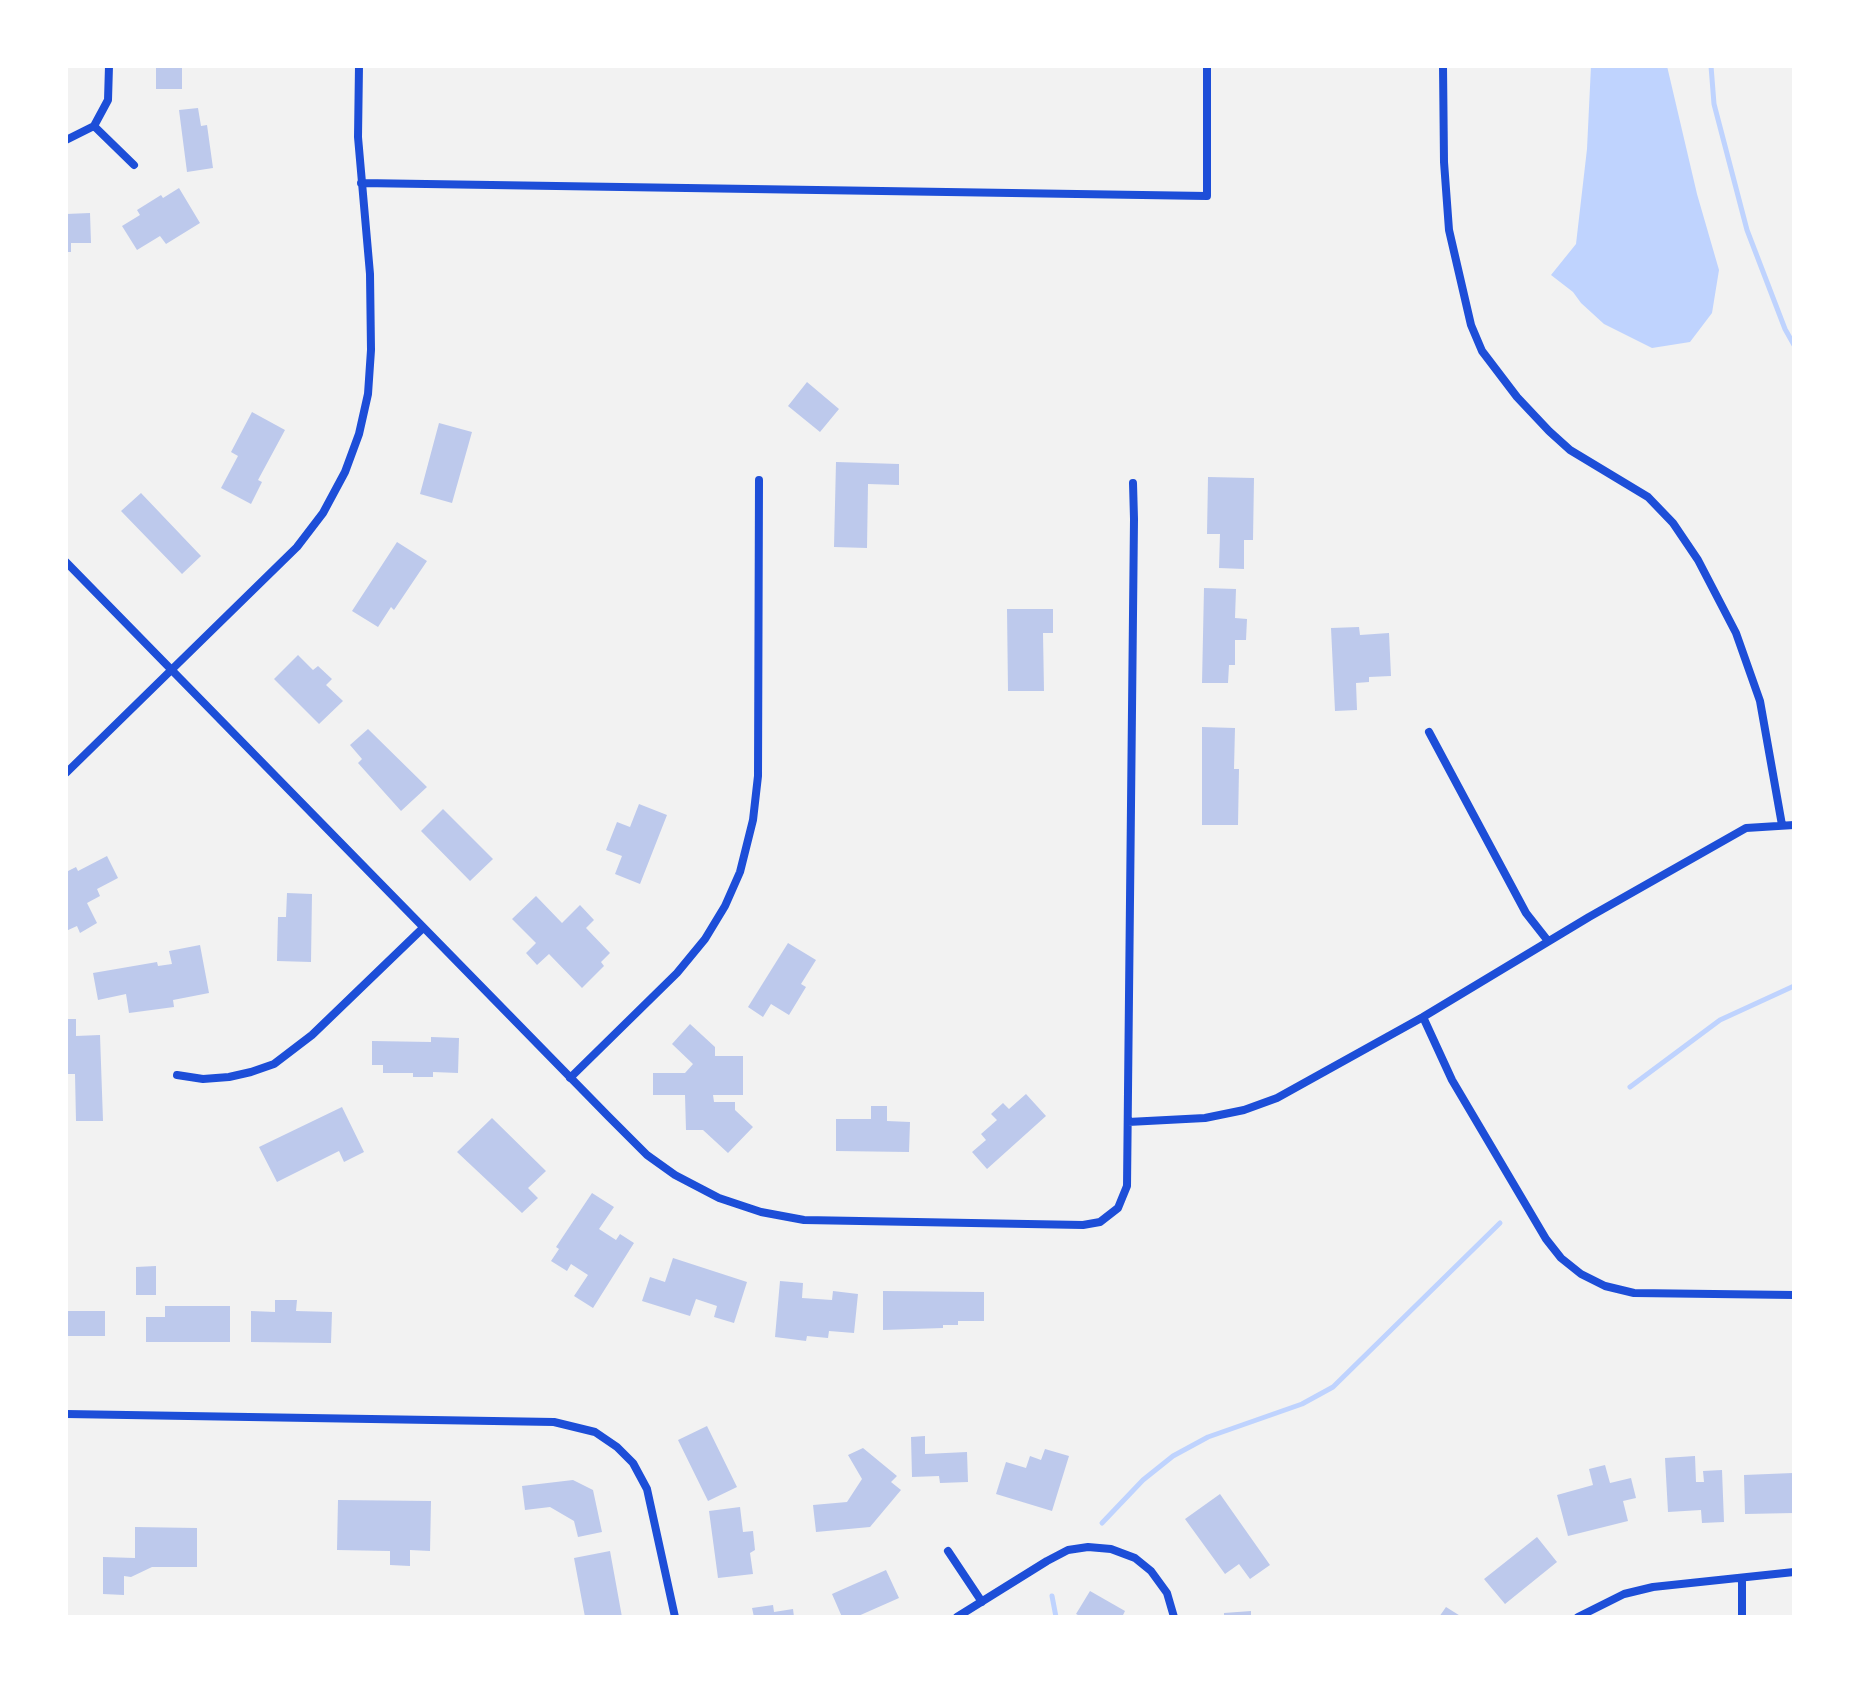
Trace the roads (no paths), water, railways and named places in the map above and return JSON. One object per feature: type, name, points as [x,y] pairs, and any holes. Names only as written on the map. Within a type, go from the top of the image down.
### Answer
[{"type":"street","points":[[66,140],[94,126],[108,100],[109,66]]},
{"type":"street","points":[[66,773],[297,547],[323,513],[350,460],[368,394],[371,350],[370,274],[358,137],[359,66]]},
{"type":"street","points":[[361,183],[1207,196],[1207,66]]},
{"type":"street","points":[[1443,66],[1444,162],[1449,230],[1471,325],[1482,351],[1517,397],[1549,431],[1570,450],[1648,497],[1673,523],[1698,560],[1736,633],[1760,701],[1782,825]]},
{"type":"street","points":[[94,126],[134,165]]},
{"type":"street","points":[[570,1078],[677,973],[705,939],[725,906],[740,872],[753,820],[758,776],[759,480]]},
{"type":"street","points":[[66,562],[570,1078],[647,1155],[675,1175],[719,1198],[761,1212],[804,1220],[1083,1225],[1100,1222],[1118,1208],[1127,1186],[1133,483]]},
{"type":"street","points":[[1429,732],[1526,913],[1548,941]]},
{"type":"street","points":[[1128,1122],[1205,1118],[1255,1106],[1301,1086],[1746,828],[1794,825]]},
{"type":"street","points":[[177,1075],[203,1079],[229,1077],[274,1064],[312,1035],[423,928]]},
{"type":"street","points":[[1423,1017],[1452,1080],[1546,1239],[1561,1258],[1581,1274],[1605,1286],[1634,1293],[1794,1295]]},
{"type":"street","points":[[66,1414],[554,1422],[595,1432],[633,1463],[647,1489],[675,1617]]},
{"type":"street","points":[[957,1617],[1068,1550],[1088,1547],[1135,1558],[1151,1571],[1167,1593],[1174,1617]]},
{"type":"street","points":[[948,1551],[982,1602]]},
{"type":"street","points":[[1578,1617],[1624,1594],[1653,1587],[1742,1580],[1794,1572]]},
{"type":"street","points":[[1742,1580],[1742,1617]]},
{"type":"water","points":[[1591,66],[1667,66],[1697,194],[1719,270],[1712,313],[1690,342],[1652,348],[1604,324],[1573,292],[1551,275],[1576,244],[1587,149]]},
{"type":"waterway","points":[[1711,66],[1714,104],[1747,230],[1794,345]]},
{"type":"waterway","points":[[1630,1087],[1720,1020],[1794,986]]},
{"type":"waterway","points":[[1102,1523],[1143,1480],[1173,1456],[1208,1437],[1302,1404],[1333,1387],[1500,1223]]},
{"type":"waterway","points":[[1052,1596],[1056,1617]]}]
